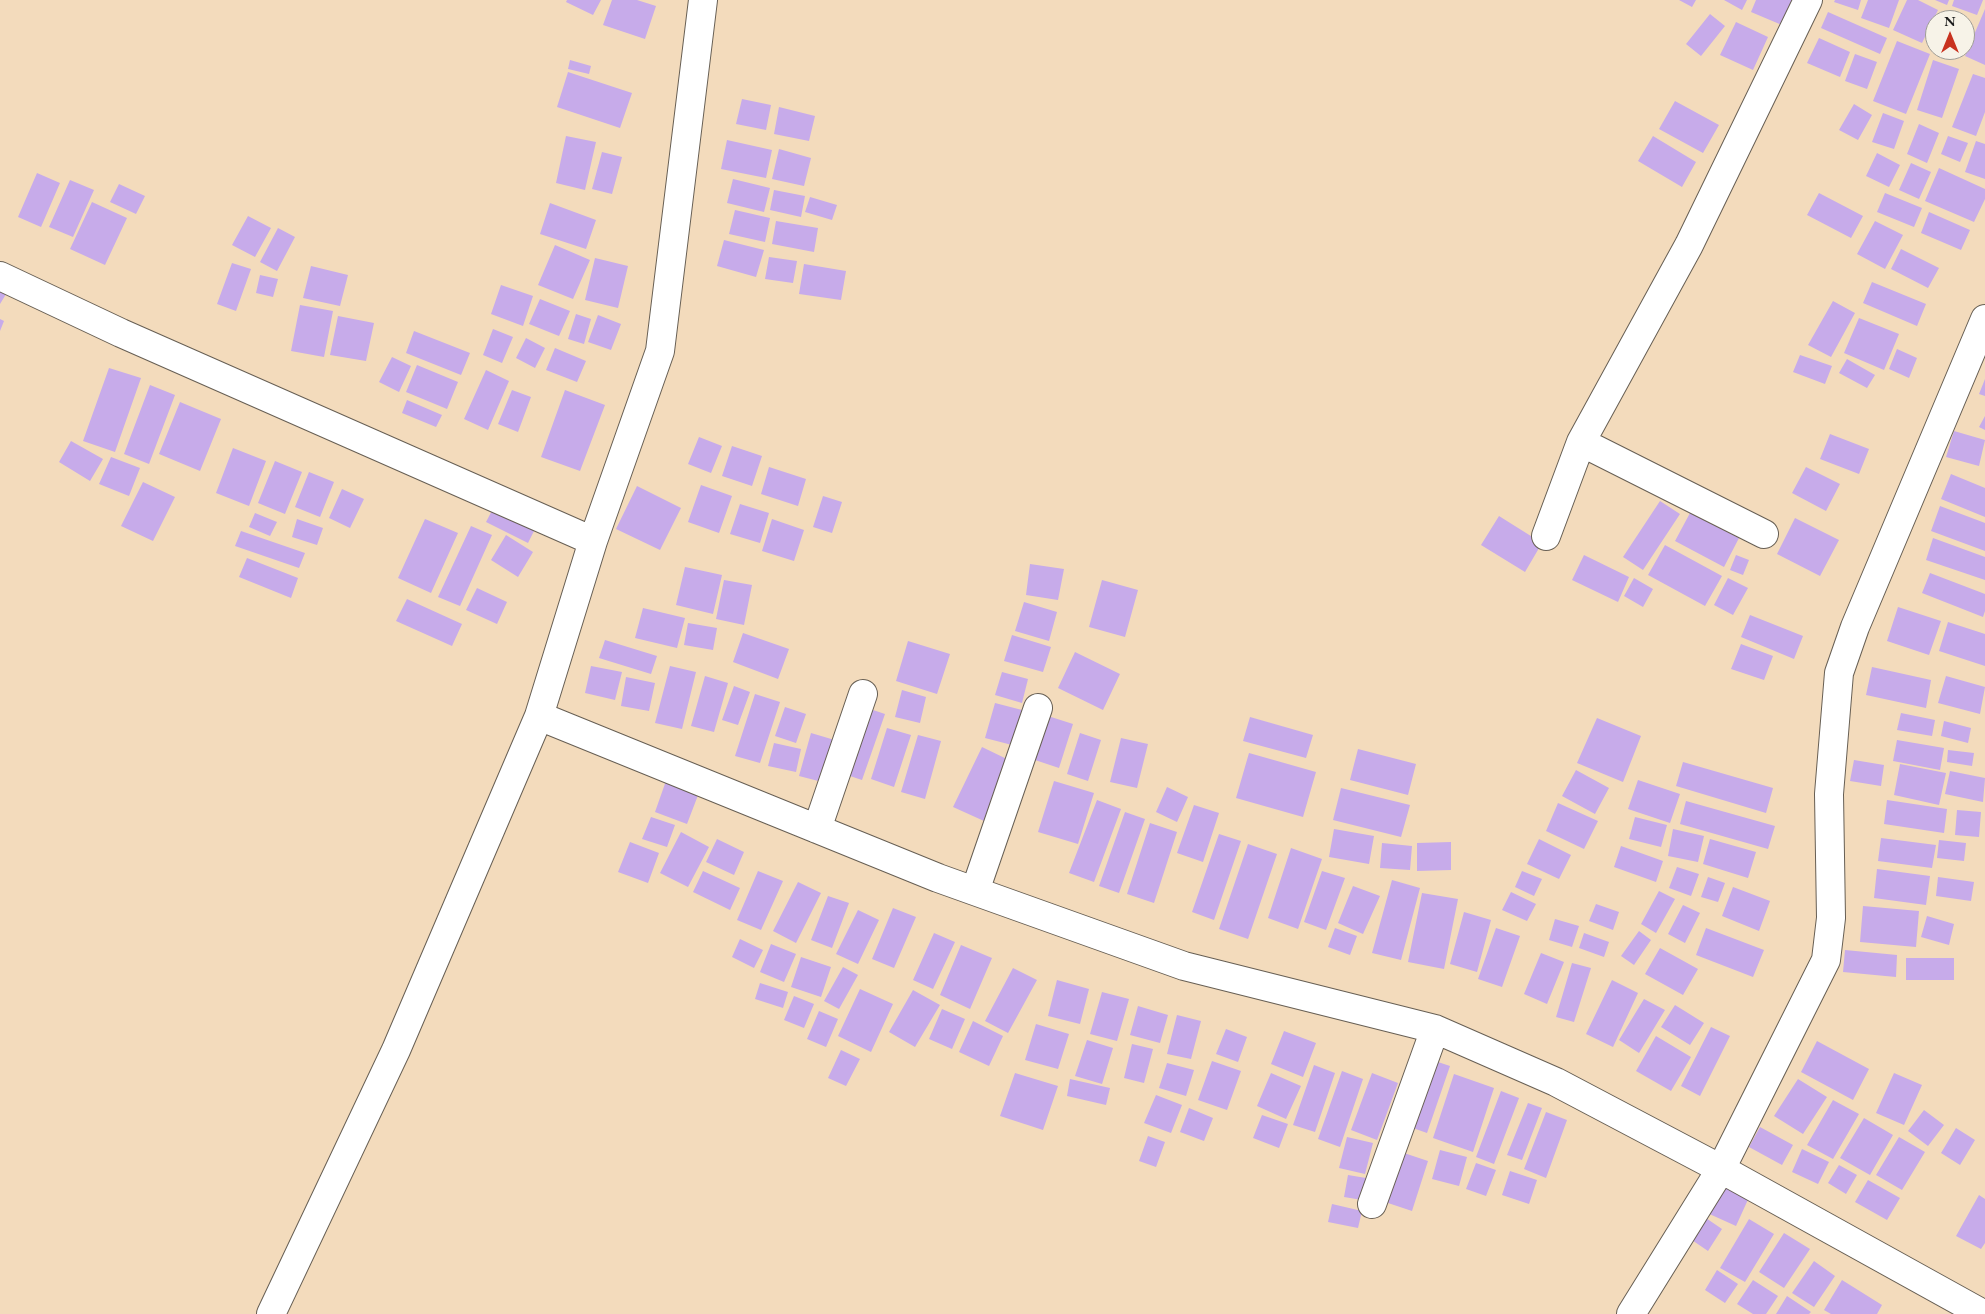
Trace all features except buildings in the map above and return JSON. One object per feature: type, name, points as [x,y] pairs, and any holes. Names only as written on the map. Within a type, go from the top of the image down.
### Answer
[{"type":"street","points":[[272,1314],[396,1050],[539,716],[593,541],[660,351],[703,0]]},
{"type":"street","points":[[1546,536],[1581,442],[1689,245],[1808,0]]},
{"type":"street","points":[[0,276],[121,333],[593,541]]},
{"type":"street","points":[[1631,1314],[1721,1168],[1826,960],[1831,918],[1828,794],[1838,673],[1859,618],[1985,319]]},
{"type":"street","points":[[1581,442],[1764,534]]},
{"type":"street","points":[[818,829],[862,694]]},
{"type":"street","points":[[975,891],[1038,708]]},
{"type":"street","points":[[539,716],[975,891],[1184,966],[1435,1029],[1556,1082],[1721,1168],[1983,1314]]},
{"type":"street","points":[[1372,1204],[1435,1029]]}]
